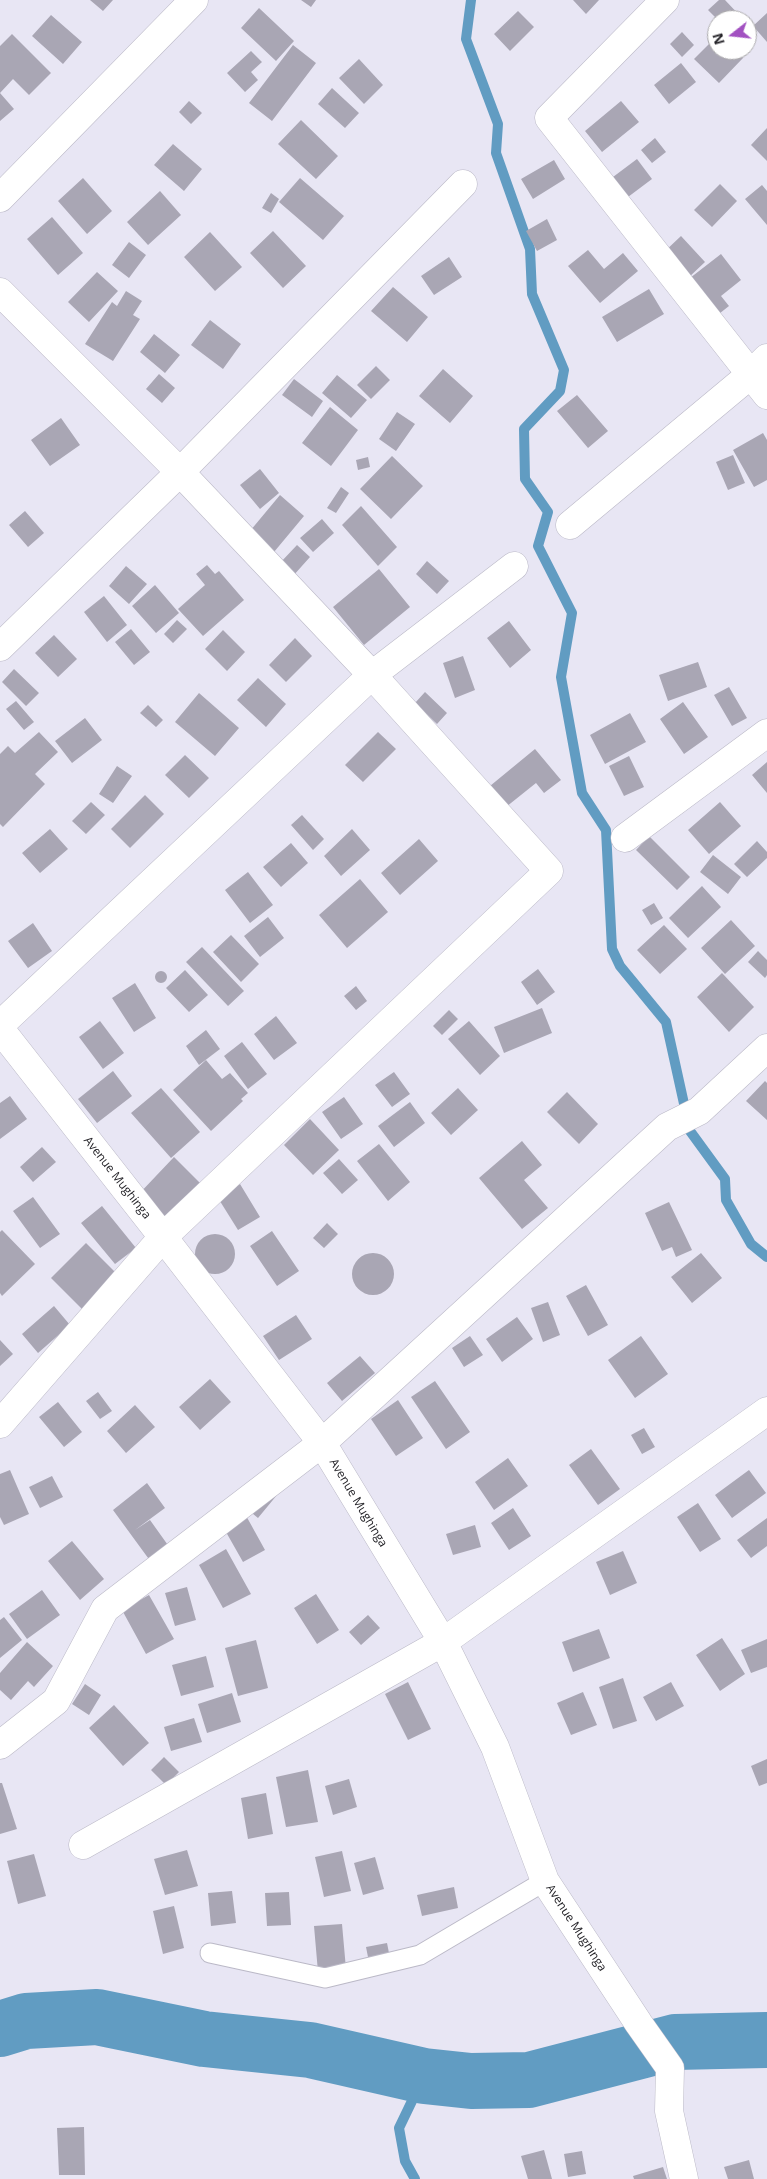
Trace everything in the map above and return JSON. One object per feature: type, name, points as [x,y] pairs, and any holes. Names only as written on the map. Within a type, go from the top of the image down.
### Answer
[{"type":"street","points":[[0,198],[194,0]]},
{"type":"street","points":[[570,525],[761,376],[549,118],[665,0]]},
{"type":"street","points":[[0,647],[180,472],[464,184]]},
{"type":"street","points":[[0,292],[180,472],[372,675],[549,871],[163,1237],[0,1424]]},
{"type":"street","points":[[0,1025],[372,675],[514,566]]},
{"type":"street","points":[[625,838],[767,733]]},
{"type":"street","name":"Avenue Mughinga","points":[[0,1029],[322,1443],[443,1642],[495,1747],[546,1881],[638,2024],[670,2068],[669,2111],[684,2179]]},
{"type":"street","points":[[0,1745],[56,1701],[105,1610],[322,1443],[667,1127],[699,1111],[767,1048]]},
{"type":"street","points":[[83,1845],[443,1642],[767,1411]]},
{"type":"lane","points":[[210,1953],[324,1978],[420,1955],[546,1881]]},
{"type":"building","points":[[90,0],[113,0],[103,11]]},
{"type":"building","points":[[301,0],[316,0],[311,7]]},
{"type":"building","points":[[573,0],[599,0],[586,14]]},
{"type":"building","points":[[719,0],[725,0],[734,10],[708,10]]},
{"type":"building","points":[[259,8],[294,41],[276,61],[241,28]]},
{"type":"building","points":[[518,11],[534,27],[510,51],[494,34]]},
{"type":"building","points":[[767,13],[767,42],[757,31],[757,22]]},
{"type":"building","points":[[51,15],[82,42],[63,64],[32,36]]},
{"type":"building","points":[[682,32],[694,45],[682,57],[670,44]]},
{"type":"building","points":[[12,34],[51,73],[29,95],[13,79],[0,93],[0,46]]},
{"type":"building","points":[[293,45],[316,63],[272,121],[249,103]]},
{"type":"building","points":[[707,46],[707,60],[741,60],[719,83],[694,59]]},
{"type":"building","points":[[251,51],[262,62],[251,72],[258,80],[245,92],[227,73]]},
{"type":"building","points":[[359,59],[383,85],[364,104],[339,78]]},
{"type":"building","points":[[681,63],[696,82],[669,104],[654,85]]},
{"type":"building","points":[[332,88],[359,113],[345,128],[318,104]]},
{"type":"building","points":[[0,93],[14,109],[0,121]]},
{"type":"building","points":[[189,101],[202,113],[191,124],[179,112]]},
{"type":"building","points":[[621,101],[639,122],[602,152],[585,131]]},
{"type":"building","points":[[301,120],[338,156],[316,179],[278,144]]},
{"type":"building","points":[[767,128],[767,161],[751,145]]},
{"type":"building","points":[[655,138],[666,152],[652,163],[641,150]]},
{"type":"building","points":[[173,144],[202,169],[184,191],[154,165]]},
{"type":"building","points":[[637,159],[652,179],[624,200],[609,180]]},
{"type":"building","points":[[554,160],[565,179],[533,199],[521,179]]},
{"type":"building","points":[[83,178],[112,211],[87,234],[58,201]]},
{"type":"building","points":[[300,178],[344,216],[323,240],[279,202]]},
{"type":"building","points":[[720,184],[737,201],[712,227],[694,210]]},
{"type":"building","points":[[762,185],[767,191],[767,225],[745,199]]},
{"type":"building","points":[[160,191],[181,215],[148,245],[127,222]]},
{"type":"building","points":[[271,193],[279,199],[271,213],[262,208]]},
{"type":"building","points":[[52,217],[83,253],[58,275],[27,239]]},
{"type":"building","points":[[547,219],[557,240],[537,251],[526,231]]},
{"type":"building","points":[[273,231],[306,266],[283,288],[250,253]]},
{"type":"building","points":[[210,232],[242,267],[215,291],[184,257]]},
{"type":"building","points":[[681,236],[705,262],[687,279],[663,253]]},
{"type":"building","points":[[129,242],[146,255],[129,278],[112,265]]},
{"type":"building","points":[[588,250],[604,269],[623,253],[638,271],[600,303],[568,266]]},
{"type":"building","points":[[721,254],[741,280],[721,296],[729,306],[710,321],[681,285]]},
{"type":"building","points":[[449,257],[462,277],[434,295],[421,276]]},
{"type":"building","points":[[97,272],[118,291],[89,322],[68,302]]},
{"type":"building","points":[[393,287],[428,317],[407,342],[371,311]]},
{"type":"building","points":[[649,289],[664,314],[617,342],[602,317]]},
{"type":"building","points":[[126,291],[142,301],[133,315],[140,319],[113,361],[85,344],[112,302],[117,306]]},
{"type":"building","points":[[210,320],[241,344],[223,369],[191,345]]},
{"type":"building","points":[[154,334],[180,355],[165,373],[140,352]]},
{"type":"building","points":[[376,366],[390,380],[371,399],[357,385]]},
{"type":"building","points":[[443,369],[473,396],[450,423],[419,396]]},
{"type":"building","points":[[159,374],[175,388],[162,403],[146,389]]},
{"type":"building","points":[[337,375],[367,400],[351,418],[322,393]]},
{"type":"building","points":[[294,379],[323,401],[312,417],[282,395]]},
{"type":"building","points":[[577,395],[608,431],[588,448],[557,411]]},
{"type":"building","points":[[330,407],[358,430],[331,466],[302,443]]},
{"type":"building","points":[[397,412],[415,424],[396,451],[379,439]]},
{"type":"building","points":[[61,418],[80,445],[50,466],[31,440]]},
{"type":"building","points":[[763,433],[767,440],[767,480],[754,487],[733,450]]},
{"type":"building","points":[[733,455],[745,483],[728,490],[716,462]]},
{"type":"building","points":[[392,456],[423,486],[391,519],[360,489]]},
{"type":"building","points":[[368,457],[370,467],[358,470],[356,460]]},
{"type":"building","points":[[260,469],[279,493],[260,509],[240,485]]},
{"type":"building","points":[[341,487],[349,493],[336,513],[327,508]]},
{"type":"building","points":[[280,495],[304,516],[274,552],[250,531]]},
{"type":"building","points":[[361,506],[397,547],[378,566],[342,525]]},
{"type":"building","points":[[25,511],[44,533],[28,547],[9,525]]},
{"type":"building","points":[[322,519],[334,533],[313,552],[300,538]]},
{"type":"building","points":[[297,545],[310,557],[293,576],[280,563]]},
{"type":"building","points":[[427,561],[449,581],[437,594],[416,574]]},
{"type":"building","points":[[207,565],[215,574],[219,571],[244,600],[203,636],[178,609],[205,585],[196,574]]},
{"type":"building","points":[[126,566],[147,584],[129,604],[109,586]]},
{"type":"building","points":[[379,569],[410,607],[364,645],[333,607]]},
{"type":"building","points":[[155,585],[179,613],[156,633],[132,606]]},
{"type":"building","points":[[104,596],[127,625],[107,642],[84,612]]},
{"type":"building","points":[[177,620],[187,629],[173,643],[164,634]]},
{"type":"building","points":[[509,621],[531,650],[510,668],[487,638]]},
{"type":"building","points":[[131,629],[150,652],[134,665],[115,642]]},
{"type":"building","points":[[223,630],[245,652],[227,671],[205,649]]},
{"type":"building","points":[[54,635],[77,659],[58,677],[35,653]]},
{"type":"building","points":[[295,638],[312,656],[286,682],[269,665]]},
{"type":"building","points":[[463,656],[475,690],[455,698],[443,663]]},
{"type":"building","points":[[698,662],[707,687],[668,701],[659,675]]},
{"type":"building","points":[[14,669],[39,693],[26,706],[2,682]]},
{"type":"building","points":[[258,678],[286,704],[266,727],[237,700]]},
{"type":"building","points":[[729,687],[747,718],[732,726],[714,695]]},
{"type":"building","points":[[425,692],[447,713],[437,724],[415,703]]},
{"type":"building","points":[[199,693],[239,728],[215,756],[175,722]]},
{"type":"building","points":[[16,701],[34,722],[24,730],[6,709]]},
{"type":"building","points":[[683,702],[708,737],[684,754],[660,719]]},
{"type":"building","points":[[148,705],[163,720],[156,727],[140,713]]},
{"type":"building","points":[[630,713],[646,742],[605,764],[590,735]]},
{"type":"building","points":[[85,718],[102,740],[72,763],[55,741]]},
{"type":"building","points":[[39,732],[58,752],[35,774],[45,784],[3,827],[0,824],[0,754],[8,746],[15,753]]},
{"type":"building","points":[[378,732],[396,749],[363,782],[345,765]]},
{"type":"building","points":[[535,749],[561,780],[544,793],[536,783],[506,807],[490,786]]},
{"type":"building","points":[[185,755],[209,778],[189,798],[165,775]]},
{"type":"building","points":[[629,756],[644,787],[624,796],[609,766]]},
{"type":"building","points":[[767,762],[767,793],[752,775]]},
{"type":"building","points":[[117,766],[132,776],[113,803],[99,794]]},
{"type":"building","points":[[145,795],[164,814],[130,848],[111,829]]},
{"type":"building","points":[[91,802],[105,815],[86,834],[72,821]]},
{"type":"building","points":[[720,802],[741,826],[709,854],[688,830]]},
{"type":"building","points":[[302,815],[324,839],[313,850],[291,825]]},
{"type":"building","points":[[50,829],[68,849],[40,873],[22,853]]},
{"type":"building","points":[[352,829],[370,850],[341,876],[324,856]]},
{"type":"building","points":[[649,836],[690,877],[677,890],[636,850]]},
{"type":"building","points":[[419,839],[438,861],[400,895],[381,873]]},
{"type":"building","points":[[757,841],[767,852],[767,858],[747,877],[734,864]]},
{"type":"building","points":[[291,843],[308,863],[281,887],[263,867]]},
{"type":"building","points":[[713,855],[741,877],[728,894],[700,872]]},
{"type":"building","points":[[248,872],[273,905],[250,923],[225,890]]},
{"type":"building","points":[[360,879],[388,912],[347,948],[319,915]]},
{"type":"building","points":[[702,886],[721,907],[688,938],[669,918]]},
{"type":"building","points":[[654,903],[663,918],[651,925],[642,910]]},
{"type":"building","points":[[268,917],[284,938],[260,957],[244,936]]},
{"type":"building","points":[[731,920],[755,946],[725,974],[701,948]]},
{"type":"building","points":[[33,923],[52,951],[28,968],[8,941]]},
{"type":"building","points":[[664,925],[687,949],[660,974],[637,950]]},
{"type":"building","points":[[231,935],[259,964],[241,982],[213,952]]},
{"type":"building","points":[[202,947],[244,991],[228,1006],[186,962]]},
{"type":"building","points":[[758,951],[767,960],[767,975],[765,978],[748,962]]},
{"type":"building","points":[[538,969],[555,992],[537,1005],[521,982]]},
{"type":"building","points":[[185,970],[208,995],[189,1012],[166,988]]},
{"type":"building","points":[[159,971],[163,971],[167,977],[163,983],[159,983],[155,979],[155,975]]},
{"type":"building","points":[[722,973],[754,1007],[729,1032],[697,997]]},
{"type":"building","points":[[135,983],[156,1018],[134,1032],[112,998]]},
{"type":"building","points":[[356,986],[367,1001],[356,1010],[344,996]]},
{"type":"building","points":[[542,1008],[552,1033],[504,1053],[494,1027]]},
{"type":"building","points":[[449,1010],[458,1019],[442,1035],[433,1026]]},
{"type":"building","points":[[276,1016],[297,1043],[274,1060],[254,1034]]},
{"type":"building","points":[[100,1021],[124,1053],[103,1069],[79,1037]]},
{"type":"building","points":[[469,1021],[500,1056],[480,1075],[448,1039]]},
{"type":"building","points":[[206,1030],[220,1049],[199,1065],[186,1046]]},
{"type":"building","points":[[242,1042],[267,1074],[248,1089],[224,1056]]},
{"type":"building","points":[[206,1060],[222,1079],[230,1073],[248,1093],[241,1099],[243,1101],[211,1131],[173,1090]]},
{"type":"building","points":[[113,1071],[132,1096],[97,1123],[78,1099]]},
{"type":"building","points":[[394,1072],[410,1094],[392,1107],[375,1085]]},
{"type":"building","points":[[765,1081],[767,1083],[767,1120],[746,1101]]},
{"type":"building","points":[[161,1088],[200,1132],[171,1158],[131,1113]]},
{"type":"building","points":[[458,1088],[478,1110],[451,1135],[431,1113]]},
{"type":"building","points":[[567,1092],[598,1124],[579,1144],[547,1112]]},
{"type":"building","points":[[10,1096],[27,1119],[0,1139],[0,1103]]},
{"type":"building","points":[[344,1097],[363,1124],[341,1139],[322,1112]]},
{"type":"building","points":[[410,1102],[425,1123],[394,1147],[378,1126]]},
{"type":"building","points":[[310,1119],[339,1150],[313,1175],[284,1145]]},
{"type":"building","points":[[522,1141],[542,1165],[524,1180],[548,1208],[522,1229],[479,1178]]},
{"type":"building","points":[[379,1144],[410,1182],[388,1201],[357,1161]]},
{"type":"building","points":[[42,1147],[56,1162],[33,1182],[20,1167]]},
{"type":"building","points":[[174,1157],[202,1185],[164,1224],[137,1196]]},
{"type":"building","points":[[339,1159],[358,1180],[342,1194],[323,1173]]},
{"type":"building","points":[[240,1184],[260,1217],[238,1230],[218,1198]]},
{"type":"building","points":[[33,1197],[60,1234],[40,1248],[13,1211]]},
{"type":"building","points":[[669,1202],[692,1250],[676,1257],[672,1247],[662,1251],[645,1213]]},
{"type":"building","points":[[102,1206],[136,1248],[115,1264],[81,1223]]},
{"type":"building","points":[[327,1223],[338,1234],[324,1248],[313,1238]]},
{"type":"building","points":[[2,1230],[35,1264],[2,1296],[0,1293],[0,1232]]},
{"type":"building","points":[[272,1231],[299,1271],[277,1286],[250,1246]]},
{"type":"building","points":[[219,1234],[226,1237],[232,1243],[235,1254],[234,1262],[226,1271],[219,1274],[211,1274],[204,1271],[196,1262],[195,1250],[198,1243],[207,1235]]},
{"type":"building","points":[[86,1243],[121,1278],[87,1314],[51,1278]]},
{"type":"building","points":[[377,1253],[385,1256],[391,1262],[394,1274],[391,1286],[385,1292],[369,1295],[361,1292],[355,1286],[352,1270],[355,1262],[361,1256]]},
{"type":"building","points":[[701,1253],[722,1278],[692,1303],[671,1277]]},
{"type":"building","points":[[586,1285],[608,1325],[588,1336],[566,1296]]},
{"type":"building","points":[[548,1302],[560,1335],[543,1342],[531,1308]]},
{"type":"building","points":[[54,1306],[70,1325],[38,1353],[22,1334]]},
{"type":"building","points":[[296,1315],[312,1339],[279,1360],[263,1336]]},
{"type":"building","points":[[517,1317],[533,1339],[502,1362],[486,1339]]},
{"type":"building","points":[[470,1336],[483,1355],[464,1367],[452,1348]]},
{"type":"building","points":[[641,1336],[668,1374],[635,1398],[608,1360]]},
{"type":"building","points":[[0,1340],[13,1354],[0,1366]]},
{"type":"building","points":[[360,1356],[375,1373],[342,1401],[327,1383]]},
{"type":"building","points":[[210,1379],[231,1402],[200,1430],[179,1407]]},
{"type":"building","points":[[435,1381],[470,1432],[446,1449],[411,1397]]},
{"type":"building","points":[[98,1392],[112,1411],[100,1419],[86,1401]]},
{"type":"building","points":[[398,1400],[423,1438],[396,1456],[371,1419]]},
{"type":"building","points":[[58,1402],[82,1432],[64,1447],[39,1417]]},
{"type":"building","points":[[135,1405],[155,1427],[126,1453],[107,1431]]},
{"type":"building","points":[[644,1428],[655,1447],[642,1454],[631,1435]]},
{"type":"building","points":[[591,1449],[620,1489],[598,1505],[569,1465]]},
{"type":"building","points":[[508,1458],[528,1486],[494,1510],[475,1482]]},
{"type":"building","points":[[10,1470],[29,1514],[4,1525],[0,1517],[0,1474]]},
{"type":"building","points":[[749,1470],[766,1493],[732,1518],[715,1495]]},
{"type":"building","points":[[52,1476],[63,1497],[40,1508],[29,1487]]},
{"type":"building","points":[[147,1483],[165,1508],[135,1530],[150,1520],[170,1548],[151,1562],[113,1510]]},
{"type":"building","points":[[266,1486],[277,1495],[258,1518],[247,1509]]},
{"type":"building","points":[[698,1503],[721,1539],[700,1552],[677,1517]]},
{"type":"building","points":[[513,1508],[531,1536],[509,1550],[491,1523]]},
{"type":"building","points":[[244,1512],[265,1550],[243,1562],[222,1525]]},
{"type":"building","points":[[767,1518],[767,1546],[751,1558],[737,1540]]},
{"type":"building","points":[[475,1525],[481,1547],[453,1555],[446,1534]]},
{"type":"building","points":[[72,1541],[104,1579],[80,1600],[48,1561]]},
{"type":"building","points":[[226,1549],[251,1594],[223,1608],[199,1565]]},
{"type":"building","points":[[623,1551],[637,1583],[610,1595],[596,1562]]},
{"type":"building","points":[[187,1587],[196,1620],[175,1626],[165,1593]]},
{"type":"building","points":[[42,1590],[60,1615],[27,1639],[9,1614]]},
{"type":"building","points":[[316,1594],[339,1630],[317,1644],[294,1608]]},
{"type":"building","points":[[149,1595],[174,1639],[146,1654],[122,1610]]},
{"type":"building","points":[[368,1615],[380,1628],[361,1645],[349,1632]]},
{"type":"building","points":[[4,1617],[22,1640],[0,1658],[0,1620]]},
{"type":"building","points":[[599,1629],[610,1658],[573,1672],[562,1642]]},
{"type":"building","points":[[722,1638],[745,1674],[720,1691],[696,1655]]},
{"type":"building","points":[[767,1639],[767,1667],[751,1673],[741,1650]]},
{"type":"building","points":[[256,1640],[268,1688],[238,1696],[225,1648]]},
{"type":"building","points":[[27,1642],[53,1666],[34,1687],[28,1681],[11,1700],[0,1690],[0,1673]]},
{"type":"building","points":[[206,1656],[214,1687],[181,1696],[172,1665]]},
{"type":"building","points":[[623,1678],[637,1721],[613,1729],[599,1687]]},
{"type":"building","points":[[408,1682],[431,1729],[408,1740],[385,1694]]},
{"type":"building","points":[[671,1682],[684,1706],[656,1721],[643,1697]]},
{"type":"building","points":[[85,1684],[101,1695],[89,1715],[72,1704]]},
{"type":"building","points":[[583,1692],[597,1725],[571,1735],[557,1703]]},
{"type":"building","points":[[232,1693],[241,1722],[207,1733],[198,1704]]},
{"type":"building","points":[[114,1705],[149,1743],[123,1766],[89,1728]]},
{"type":"building","points":[[194,1718],[202,1742],[171,1751],[164,1727]]},
{"type":"building","points":[[164,1757],[179,1772],[166,1785],[151,1770]]},
{"type":"building","points":[[767,1759],[767,1783],[759,1786],[751,1766]]},
{"type":"building","points":[[308,1770],[318,1822],[286,1827],[276,1777]]},
{"type":"building","points":[[349,1779],[357,1807],[333,1815],[325,1786]]},
{"type":"building","points":[[0,1783],[2,1783],[17,1829],[0,1834]]},
{"type":"building","points":[[266,1793],[273,1834],[248,1839],[241,1798]]},
{"type":"building","points":[[187,1850],[198,1886],[165,1895],[154,1859]]},
{"type":"building","points":[[342,1851],[351,1891],[324,1897],[315,1857]]},
{"type":"building","points":[[34,1854],[46,1896],[18,1904],[7,1861]]},
{"type":"building","points":[[375,1857],[384,1889],[363,1895],[354,1863]]},
{"type":"building","points":[[454,1887],[458,1908],[422,1916],[417,1895]]},
{"type":"building","points":[[232,1891],[236,1923],[211,1926],[208,1893]]},
{"type":"building","points":[[289,1892],[291,1925],[267,1926],[265,1893]]},
{"type":"building","points":[[174,1906],[184,1948],[163,1954],[153,1911]]},
{"type":"building","points":[[342,1924],[346,1969],[318,1972],[314,1926]]},
{"type":"building","points":[[387,1943],[390,1958],[369,1962],[366,1947]]},
{"type":"building","points":[[84,2127],[85,2175],[59,2175],[57,2128]]},
{"type":"building","points":[[544,2150],[552,2179],[528,2179],[521,2156]]},
{"type":"building","points":[[582,2151],[586,2174],[568,2177],[564,2154]]},
{"type":"building","points":[[749,2160],[754,2179],[728,2179],[724,2167]]},
{"type":"building","points":[[663,2167],[667,2179],[634,2179],[633,2176]]},
{"type":"waterway","points":[[471,0],[466,39],[498,124],[496,153],[530,249],[532,294],[564,370],[560,391],[524,429],[525,479],[548,512],[538,546],[572,613],[561,677],[582,793],[606,830],[612,949],[620,966],[666,1022],[690,1131],[725,1179],[726,1200],[751,1244],[767,1257]]},
{"type":"waterway","points":[[0,2029],[26,2021],[97,2017],[204,2039],[310,2050],[424,2076],[471,2081],[529,2080],[675,2042],[767,2040]]},
{"type":"waterway","points":[[415,2179],[405,2161],[399,2128],[424,2076]]}]
